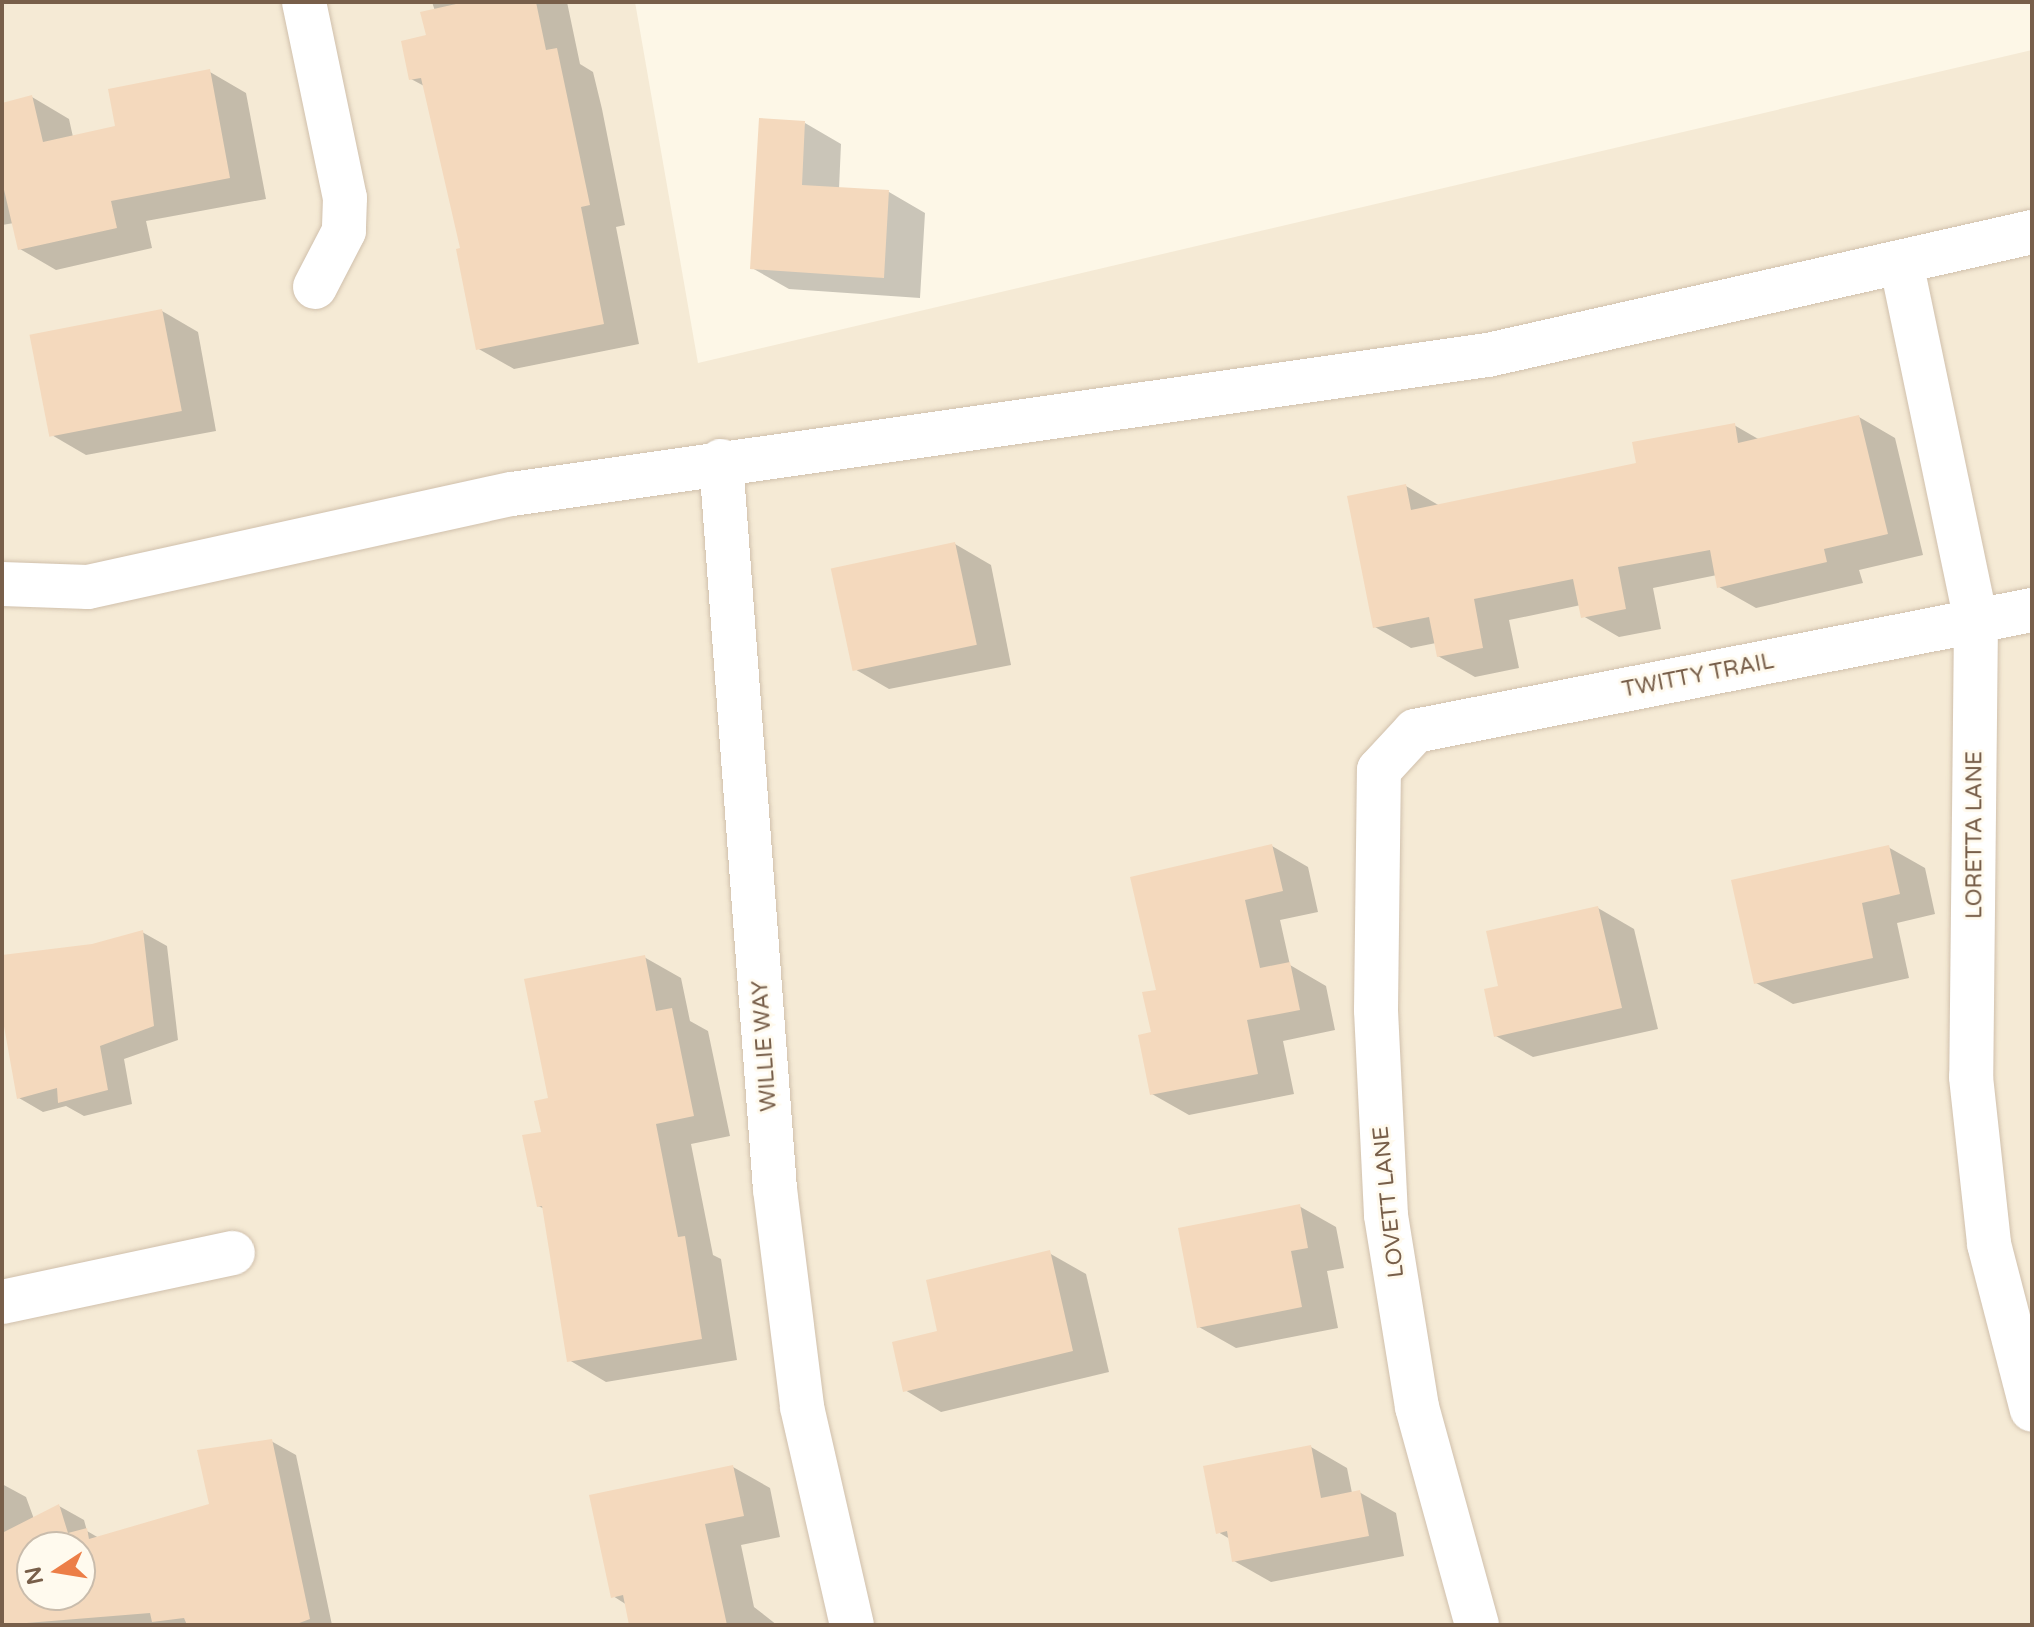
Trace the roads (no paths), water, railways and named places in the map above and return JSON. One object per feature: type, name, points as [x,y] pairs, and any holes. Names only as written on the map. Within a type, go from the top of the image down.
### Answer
[{"type":"street","points":[[304,2],[345,198],[344,231],[315,287]]},
{"type":"street","points":[[2,584],[30,589],[88,587],[512,494],[721,461],[1160,406],[1488,355],[2032,232]]},
{"type":"street","name":"LORETTA LANE","points":[[1901,262],[1976,622],[1971,1077],[1989,1244],[2032,1410]]},
{"type":"street","name":"WILLIE WAY","points":[[721,461],[775,1189],[802,1407],[852,1625]]},
{"type":"street","name":"TWITTY TRAIL","points":[[1379,770],[1415,731],[2032,610]]},
{"type":"street","name":"LOVETT LANE","points":[[1379,770],[1376,1010],[1386,1215],[1417,1407],[1477,1625]]},
{"type":"street","points":[[2,1302],[233,1253]]}]
